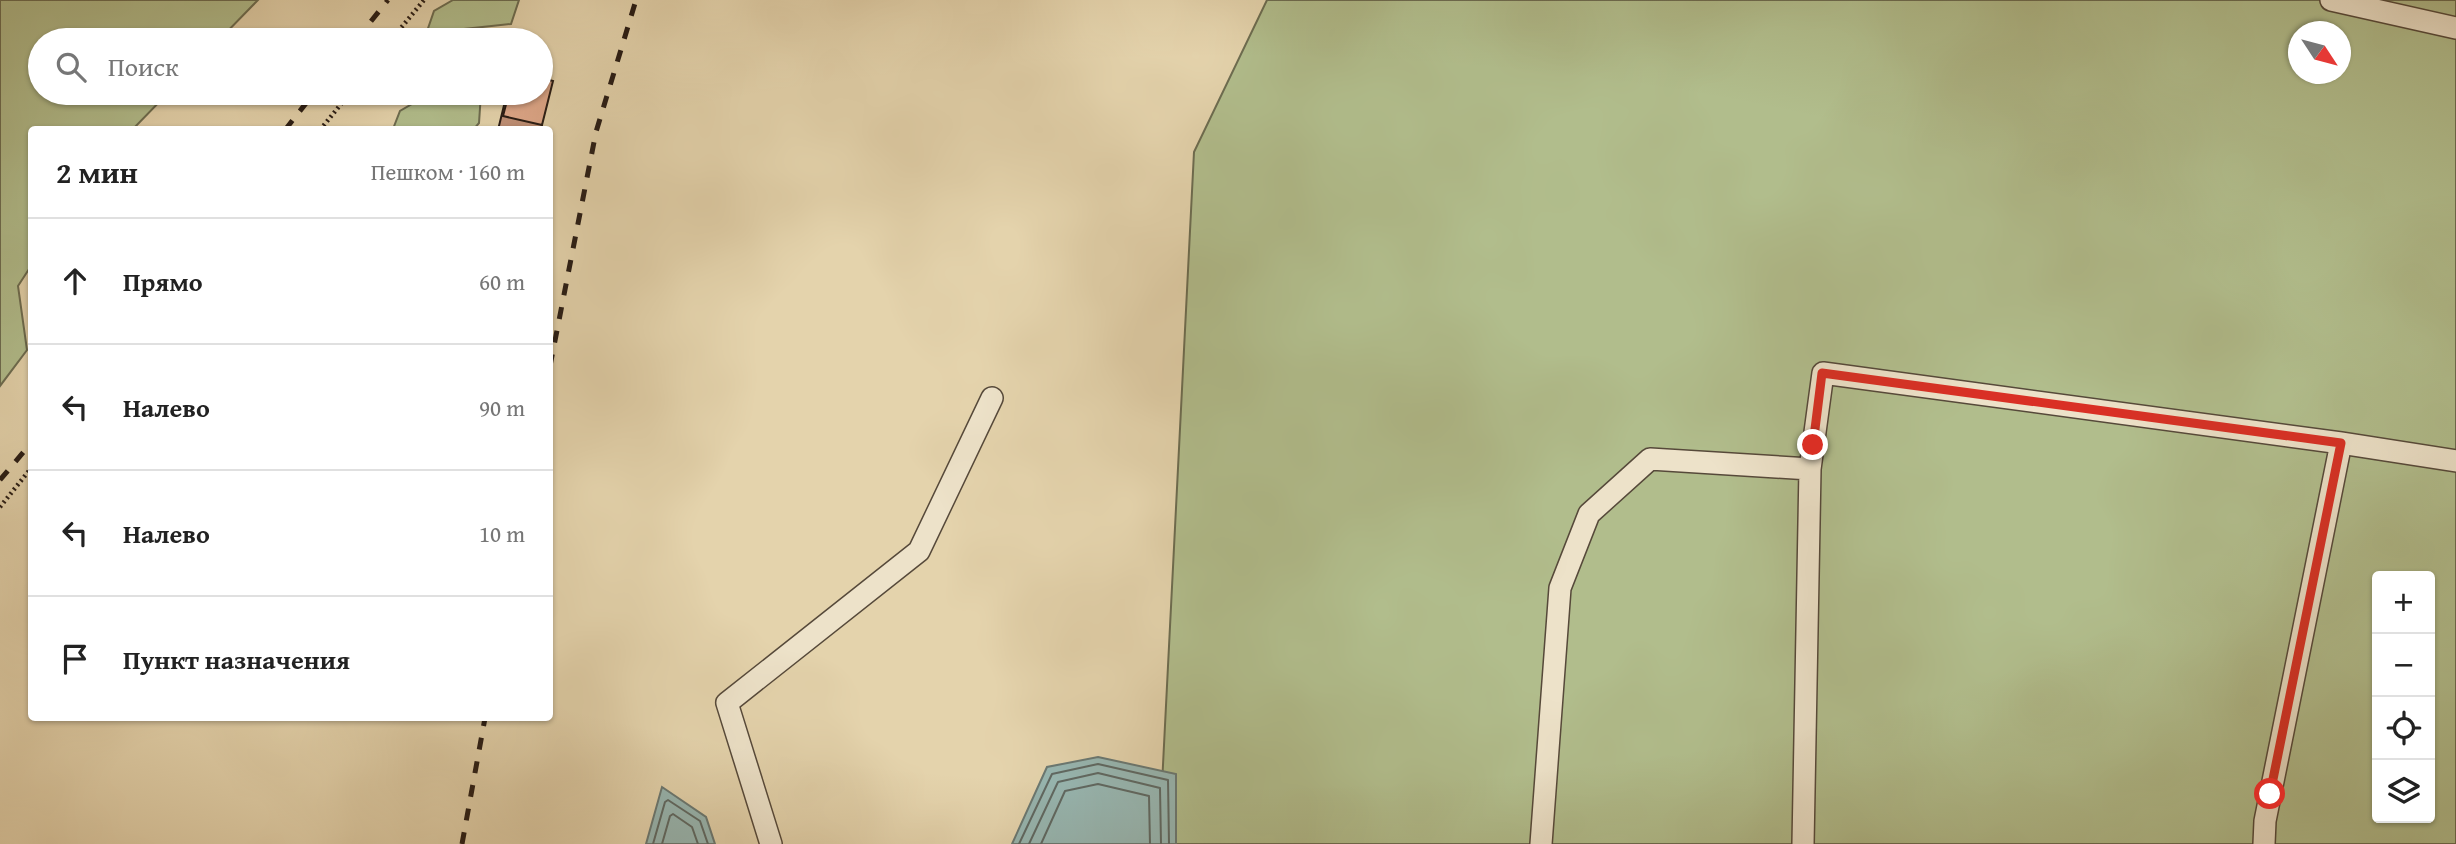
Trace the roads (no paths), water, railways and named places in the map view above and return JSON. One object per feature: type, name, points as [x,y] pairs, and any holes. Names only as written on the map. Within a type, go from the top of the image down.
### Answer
[{"type":"lane","points":[[2331,0],[2456,28]]},
{"type":"lane","points":[[1802,844],[1810,469],[1822,373],[2456,461]]},
{"type":"lane","points":[[771,844],[727,703],[919,551],[992,398]]},
{"type":"lane","points":[[2264,844],[2265,821],[2341,443]]},
{"type":"lane","points":[[1541,844],[1560,588],[1589,514],[1650,458],[1810,469]]},
{"type":"water","points":[[1098,757],[1176,774],[1176,844],[1012,844],[1047,767]]},
{"type":"water","points":[[662,787],[706,817],[715,844],[646,844]]},
{"type":"railway","points":[[366,28],[388,0]]},
{"type":"railway","points":[[553,351],[596,132],[636,0]]},
{"type":"railway","points":[[288,126],[305,105]]},
{"type":"railway","points":[[0,480],[28,447]]},
{"type":"railway","points":[[462,844],[484,721]]}]
